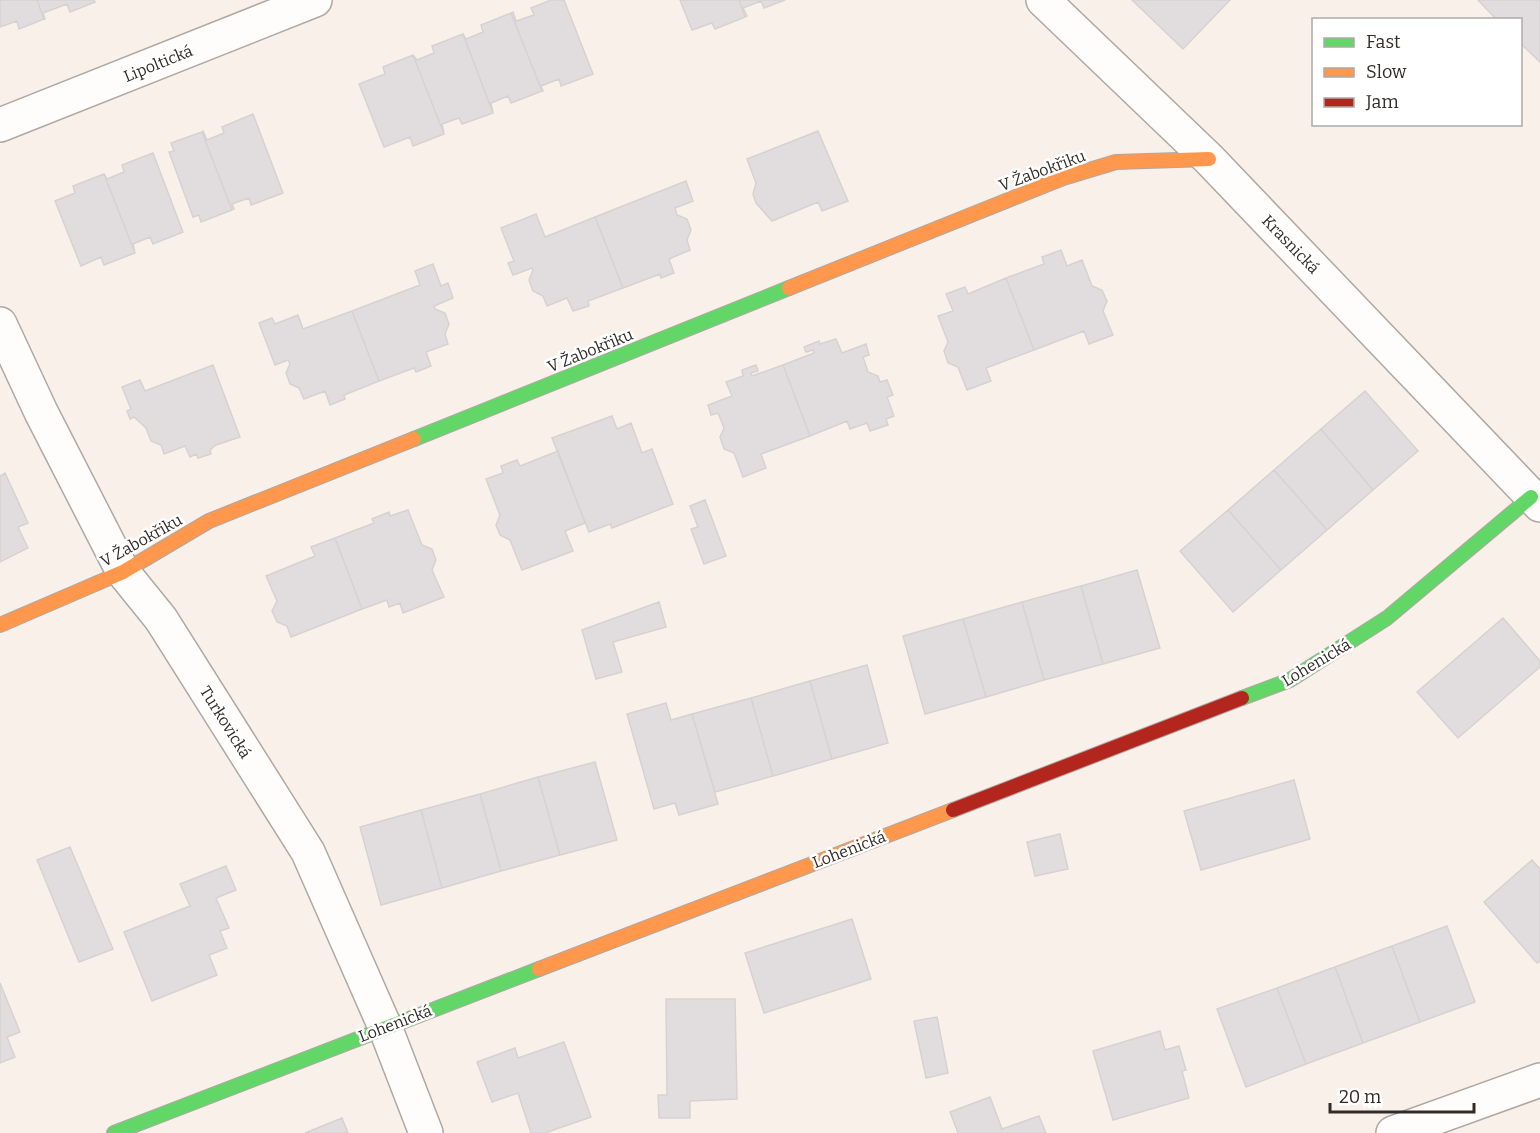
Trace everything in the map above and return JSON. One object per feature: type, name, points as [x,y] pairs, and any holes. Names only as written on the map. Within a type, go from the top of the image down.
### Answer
[{"type":"street","name":"Lipoltická","points":[[0,125],[315,0]]},
{"type":"street","name":"Krasnická","points":[[1043,0],[1209,159],[1536,501]]},
{"type":"street","name":"V Žabokřiku","points":[[0,625],[123,572],[209,521],[1063,178],[1116,162],[1209,159]]},
{"type":"street","name":"Turkovická","points":[[0,324],[41,412],[123,572],[161,619],[308,852],[385,1027],[426,1133]]},
{"type":"street","name":"Lohenická","points":[[114,1133],[1290,680],[1387,618],[1536,501]]},
{"type":"street","points":[[1394,1133],[1540,1080]]},
{"type":"building","points":[[0,0],[37,0],[44,19],[19,29],[17,21],[0,27]]},
{"type":"building","points":[[37,0],[94,0],[95,2],[70,12],[67,4],[43,13],[44,19]]},
{"type":"building","points":[[551,0],[564,0],[593,74],[561,86],[559,79],[541,86],[542,91],[511,13],[513,12],[516,21],[534,15],[531,8]]},
{"type":"building","points":[[680,0],[739,0],[745,17],[715,29],[712,23],[692,30]]},
{"type":"building","points":[[739,0],[785,0],[764,8],[761,1],[743,8],[747,16],[745,17]]},
{"type":"building","points":[[1132,0],[1230,0],[1183,49]]},
{"type":"building","points":[[1478,0],[1540,0],[1540,62],[1522,45],[1522,18],[1495,18]]},
{"type":"building","points":[[511,13],[542,91],[511,103],[508,96],[491,103],[493,113],[463,34],[466,39],[483,32],[481,25]]},
{"type":"building","points":[[463,34],[493,113],[462,124],[459,118],[442,124],[444,134],[413,55],[417,60],[434,53],[432,46]]},
{"type":"building","points":[[413,55],[444,134],[413,146],[410,137],[384,147],[359,84],[385,74],[383,67]]},
{"type":"building","points":[[253,114],[283,193],[251,205],[249,198],[232,204],[234,209],[232,210],[202,132],[207,140],[224,133],[222,127]]},
{"type":"building","points":[[818,131],[848,201],[822,211],[818,202],[772,221],[756,203],[753,194],[756,183],[747,159]]},
{"type":"building","points":[[202,132],[232,210],[201,222],[199,215],[193,217],[169,152],[174,151],[171,143]]},
{"type":"building","points":[[153,153],[183,232],[153,244],[150,237],[133,244],[135,253],[104,174],[107,179],[124,172],[122,165]]},
{"type":"building","points":[[104,174],[135,253],[104,265],[101,257],[81,266],[55,201],[75,193],[73,186]]},
{"type":"building","points":[[686,181],[693,201],[675,208],[677,215],[687,219],[691,230],[687,240],[690,250],[669,259],[674,273],[661,278],[660,274],[623,288],[595,217]]},
{"type":"building","points":[[536,214],[545,237],[595,217],[623,288],[588,301],[589,306],[573,311],[567,298],[547,306],[543,296],[533,291],[529,280],[532,268],[513,275],[508,263],[514,261],[501,228]]},
{"type":"building","points":[[1061,250],[1067,266],[1082,260],[1092,286],[1102,290],[1107,301],[1103,311],[1113,335],[1089,344],[1084,331],[1034,350],[1006,278],[1044,264],[1042,257]]},
{"type":"building","points":[[433,264],[441,286],[448,283],[453,298],[434,306],[435,309],[445,313],[449,324],[445,334],[448,344],[426,352],[431,366],[416,372],[414,368],[379,381],[352,311],[420,285],[415,271]]},
{"type":"building","points":[[1006,278],[1034,350],[986,368],[991,381],[967,390],[958,367],[948,363],[944,351],[948,342],[938,316],[953,311],[946,294],[965,287],[968,294]]},
{"type":"building","points":[[352,311],[379,381],[344,395],[345,399],[330,405],[325,391],[304,399],[299,388],[290,384],[286,373],[290,364],[288,360],[275,365],[259,323],[272,318],[275,324],[298,315],[303,329]]},
{"type":"building","points":[[836,339],[842,353],[866,344],[869,355],[863,357],[868,372],[878,376],[880,382],[887,380],[893,395],[887,397],[894,416],[886,419],[888,425],[870,431],[867,423],[850,429],[847,421],[810,436],[783,365],[814,353],[813,350],[806,352],[804,347],[819,341],[820,344]]},
{"type":"building","points":[[213,365],[240,437],[216,445],[210,450],[211,454],[198,458],[196,454],[190,457],[185,446],[164,454],[161,445],[151,441],[146,428],[134,417],[130,419],[127,411],[131,409],[122,387],[140,380],[145,391]]},
{"type":"building","points":[[756,365],[758,371],[751,373],[752,376],[783,365],[810,436],[761,454],[766,468],[743,477],[734,453],[724,449],[720,437],[724,428],[718,413],[711,415],[708,405],[732,396],[726,382],[743,376],[742,370]]},
{"type":"building","points":[[1365,391],[1418,451],[1373,490],[1321,429]]},
{"type":"building","points":[[612,416],[617,429],[631,423],[642,453],[652,449],[673,504],[612,528],[610,524],[589,532],[552,438]]},
{"type":"building","points":[[1321,429],[1373,490],[1327,530],[1274,470]]},
{"type":"building","points":[[558,451],[585,523],[565,531],[573,551],[522,570],[510,540],[500,535],[496,525],[500,515],[486,479],[503,473],[501,466],[517,460],[520,466]]},
{"type":"building","points":[[1274,470],[1327,530],[1281,570],[1228,510]]},
{"type":"building","points":[[5,473],[28,523],[18,527],[28,548],[0,562],[0,476]]},
{"type":"building","points":[[705,500],[726,556],[704,564],[691,529],[698,527],[690,506]]},
{"type":"building","points":[[408,510],[422,545],[432,549],[436,560],[432,570],[444,597],[403,613],[400,603],[389,607],[387,600],[362,609],[335,538],[374,523],[372,519],[389,512],[390,516]]},
{"type":"building","points":[[1228,510],[1281,570],[1233,612],[1180,551]]},
{"type":"building","points":[[335,538],[362,609],[291,637],[287,626],[277,622],[272,611],[277,601],[266,576],[315,556],[311,547]]},
{"type":"building","points":[[1137,570],[1160,648],[1103,664],[1081,586]]},
{"type":"building","points":[[1081,586],[1103,664],[1044,680],[1022,602]]},
{"type":"building","points":[[659,602],[666,627],[613,642],[622,672],[596,679],[582,630]]},
{"type":"building","points":[[1022,602],[1044,680],[986,697],[963,619]]},
{"type":"building","points":[[1503,618],[1540,661],[1540,667],[1458,738],[1417,692]]},
{"type":"building","points":[[963,619],[986,697],[925,714],[903,636]]},
{"type":"building","points":[[867,665],[888,743],[832,759],[810,681]]},
{"type":"building","points":[[810,681],[832,759],[773,776],[751,698]]},
{"type":"building","points":[[751,698],[773,776],[715,792],[692,714]]},
{"type":"building","points":[[666,703],[671,720],[692,714],[718,804],[679,815],[675,803],[654,809],[627,714]]},
{"type":"building","points":[[595,762],[617,840],[560,855],[538,777]]},
{"type":"building","points":[[538,777],[560,855],[501,871],[480,794]]},
{"type":"building","points":[[1294,780],[1310,839],[1201,870],[1184,811]]},
{"type":"building","points":[[480,794],[501,871],[442,888],[421,810]]},
{"type":"building","points":[[421,810],[442,888],[381,905],[360,827]]},
{"type":"building","points":[[1060,834],[1068,869],[1035,876],[1027,842]]},
{"type":"building","points":[[70,847],[113,949],[79,962],[37,860]]},
{"type":"building","points":[[1532,860],[1540,869],[1540,961],[1537,963],[1484,902]]},
{"type":"building","points":[[226,866],[236,890],[216,898],[229,928],[220,931],[227,948],[209,955],[217,975],[152,1001],[124,932],[190,906],[180,884]]},
{"type":"building","points":[[852,919],[871,979],[764,1013],[745,953]]},
{"type":"building","points":[[1447,926],[1475,1002],[1420,1022],[1392,946]]},
{"type":"building","points":[[1392,946],[1420,1022],[1363,1043],[1335,967]]},
{"type":"building","points":[[1335,967],[1363,1043],[1306,1064],[1277,988]]},
{"type":"building","points":[[0,983],[20,1032],[7,1037],[15,1057],[0,1063]]},
{"type":"building","points":[[1277,988],[1306,1064],[1246,1087],[1217,1009]]},
{"type":"building","points":[[666,999],[735,999],[737,1099],[690,1101],[690,1118],[659,1118],[658,1095],[667,1095]]},
{"type":"building","points":[[937,1017],[948,1073],[926,1078],[914,1021]]},
{"type":"building","points":[[1160,1031],[1165,1050],[1179,1046],[1186,1070],[1182,1071],[1189,1098],[1113,1120],[1093,1051]]},
{"type":"building","points":[[564,1042],[591,1117],[545,1133],[531,1133],[518,1093],[492,1102],[477,1062],[515,1048],[518,1058]]},
{"type":"building","points":[[990,1097],[1002,1129],[1039,1116],[1046,1133],[958,1133],[950,1112]]},
{"type":"building","points":[[342,1118],[348,1133],[305,1133]]},
{"type":"traffic: fast","points":[[414,439],[789,288]]},
{"type":"traffic: fast","points":[[1242,698],[1290,680],[1387,618],[1531,497]]},
{"type":"traffic: fast","points":[[114,1133],[539,969]]},
{"type":"traffic: slow","points":[[789,288],[1063,178],[1116,162],[1209,159]]},
{"type":"traffic: slow","points":[[0,625],[123,572],[209,521],[414,439]]},
{"type":"traffic: slow","points":[[539,969],[953,810]]},
{"type":"traffic: jam","points":[[953,810],[1242,698]]}]
